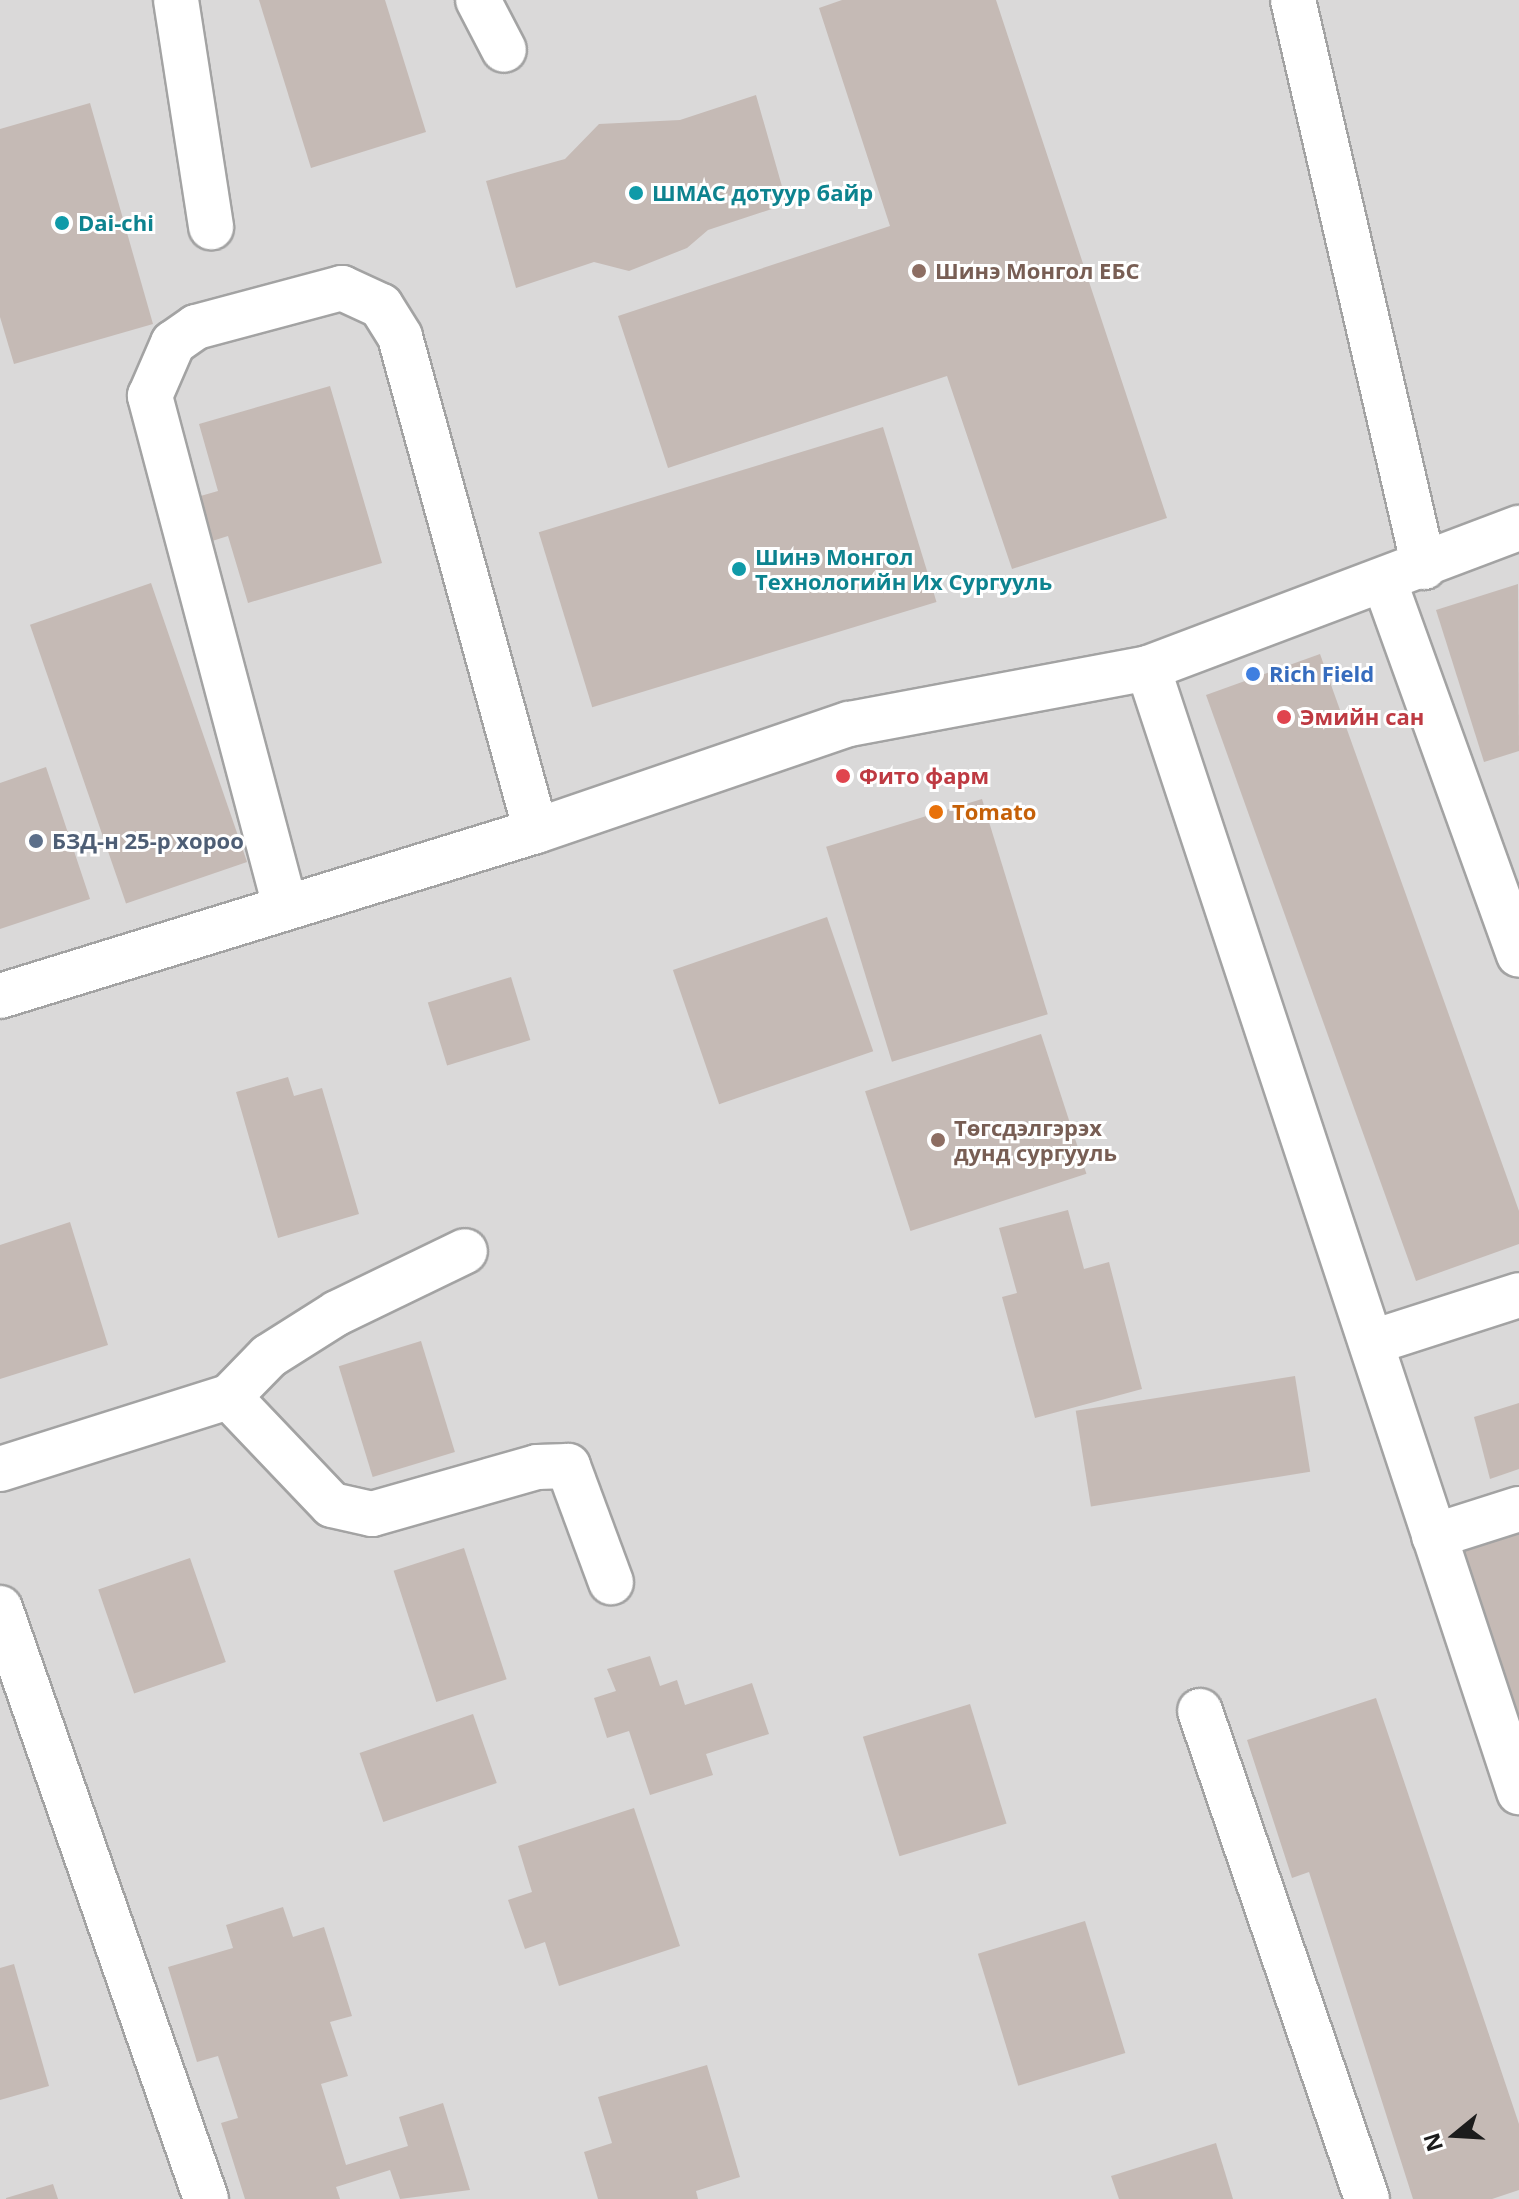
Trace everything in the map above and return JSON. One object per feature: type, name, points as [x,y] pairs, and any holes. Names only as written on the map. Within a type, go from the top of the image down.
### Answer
[{"type":"street","points":[[176,0],[211,227]]},
{"type":"street","points":[[478,0],[504,50]]},
{"type":"street","points":[[1293,0],[1404,575],[1519,955]]},
{"type":"street","points":[[285,906],[150,396],[173,343],[196,327],[342,288],[381,306],[400,337],[536,831]]},
{"type":"street","points":[[0,996],[536,831],[849,724],[1148,668],[1404,575],[1519,528]]},
{"type":"street","points":[[1148,668],[1376,1341],[1434,1536],[1519,1792]]},
{"type":"street","points":[[0,1469],[229,1397],[269,1356],[337,1313],[465,1251]]},
{"type":"street","points":[[1376,1341],[1519,1295]]},
{"type":"street","points":[[229,1397],[332,1505],[372,1514],[537,1467],[568,1466],[611,1582]]},
{"type":"street","points":[[1434,1536],[1519,1509]]},
{"type":"street","points":[[0,1608],[206,2199]]},
{"type":"street","points":[[1200,1711],[1367,2199]]},
{"type":"shaded area","points":[[0,0],[1519,0],[1519,2199],[0,2199]]},
{"type":"building","points":[[259,0],[385,0],[426,132],[311,168]]},
{"type":"building","name":"Шинэ Монгол ЕБС","points":[[842,0],[996,0],[1167,518],[1012,569],[947,376],[668,468],[618,316],[890,226],[819,8]]},
{"type":"building","name":"ШМАС дотуур байр","points":[[756,95],[787,204],[708,230],[687,248],[629,271],[594,262],[516,288],[486,181],[565,159],[599,124],[680,120]]},
{"type":"building","name":"Dai-chi","points":[[90,103],[153,324],[14,364],[0,317],[0,129]]},
{"type":"building","points":[[330,386],[382,563],[248,603],[228,536],[209,542],[197,497],[218,491],[199,424]]},
{"type":"building","name":"Шинэ Монгол Технологийн Их Сургууль","points":[[883,427],[937,602],[592,707],[539,532]]},
{"type":"building","points":[[151,583],[247,862],[126,904],[30,625]]},
{"type":"building","points":[[1518,584],[1519,751],[1484,762],[1436,610]]},
{"type":"building","points":[[1320,654],[1519,1211],[1519,1244],[1416,1281],[1206,695]]},
{"type":"building","name":"БЗД-н 25-р хороо","points":[[46,767],[90,899],[0,929],[0,783]]},
{"type":"building","points":[[982,799],[1048,1014],[892,1062],[826,847]]},
{"type":"building","points":[[827,917],[873,1051],[719,1104],[673,970]]},
{"type":"building","points":[[511,977],[530,1040],[447,1066],[428,1002]]},
{"type":"building","points":[[1041,1034],[1086,1174],[910,1231],[865,1091]]},
{"type":"building","points":[[288,1077],[294,1096],[322,1088],[359,1214],[278,1238],[236,1092]]},
{"type":"building","points":[[1068,1210],[1084,1269],[1109,1262],[1142,1389],[1035,1418],[1002,1297],[1017,1293],[999,1228]]},
{"type":"building","points":[[70,1222],[108,1345],[0,1379],[0,1245]]},
{"type":"building","points":[[421,1341],[455,1452],[373,1477],[339,1366]]},
{"type":"building","points":[[1295,1376],[1310,1472],[1091,1507],[1076,1411]]},
{"type":"building","points":[[1519,1403],[1519,1469],[1490,1479],[1474,1417]]},
{"type":"building","points":[[1519,1530],[1519,1723],[1460,1549]]},
{"type":"building","points":[[464,1548],[507,1679],[436,1702],[394,1571]]},
{"type":"building","points":[[190,1558],[226,1662],[134,1694],[98,1590]]},
{"type":"building","points":[[650,1656],[660,1686],[677,1680],[685,1705],[752,1683],[769,1734],[706,1754],[713,1775],[650,1795],[629,1731],[607,1738],[594,1698],[616,1691],[607,1669]]},
{"type":"building","points":[[1376,1698],[1519,2124],[1519,2190],[1492,2199],[1413,2199],[1309,1872],[1292,1878],[1247,1740]]},
{"type":"building","points":[[970,1704],[1007,1824],[899,1856],[863,1737]]},
{"type":"building","points":[[473,1714],[497,1783],[383,1822],[360,1753]]},
{"type":"building","points":[[634,1808],[680,1946],[559,1986],[545,1942],[525,1949],[508,1900],[532,1892],[518,1846]]},
{"type":"building","points":[[283,1907],[293,1937],[324,1927],[352,2016],[330,2022],[348,2076],[321,2084],[346,2165],[408,2146],[399,2117],[443,2103],[470,2190],[400,2199],[390,2170],[336,2187],[340,2199],[245,2199],[221,2123],[238,2118],[218,2056],[197,2062],[168,1967],[233,1948],[226,1925]]},
{"type":"building","points":[[1085,1921],[1125,2053],[1018,2086],[978,1954]]},
{"type":"building","points":[[14,1964],[49,2086],[0,2100],[0,1968]]},
{"type":"building","points":[[707,2065],[740,2177],[696,2191],[698,2199],[598,2199],[584,2152],[612,2143],[598,2097]]},
{"type":"building","points":[[1216,2143],[1233,2199],[1119,2199],[1111,2176]]},
{"type":"building","points":[[53,2184],[58,2199],[6,2199],[6,2198]]},
{"type":"place","name":"ШМАС дотуур байр","points":[[636,193]]},
{"type":"place","name":"Dai-chi","points":[[62,223]]},
{"type":"place","name":"Шинэ Монгол ЕБС","points":[[919,271]]},
{"type":"place","name":"Шинэ Монгол Технологийн Их Сургууль","points":[[739,569]]},
{"type":"place","name":"Rich Field","points":[[1253,674]]},
{"type":"place","name":"Эмийн сан","points":[[1284,717]]},
{"type":"place","name":"Фито фарм","points":[[843,776]]},
{"type":"place","name":"Tomato","points":[[936,812]]},
{"type":"place","name":"БЗД-н 25-р хороо","points":[[36,841]]},
{"type":"place","name":"Төгсдэлгэрэх дунд сургууль","points":[[938,1140]]}]
